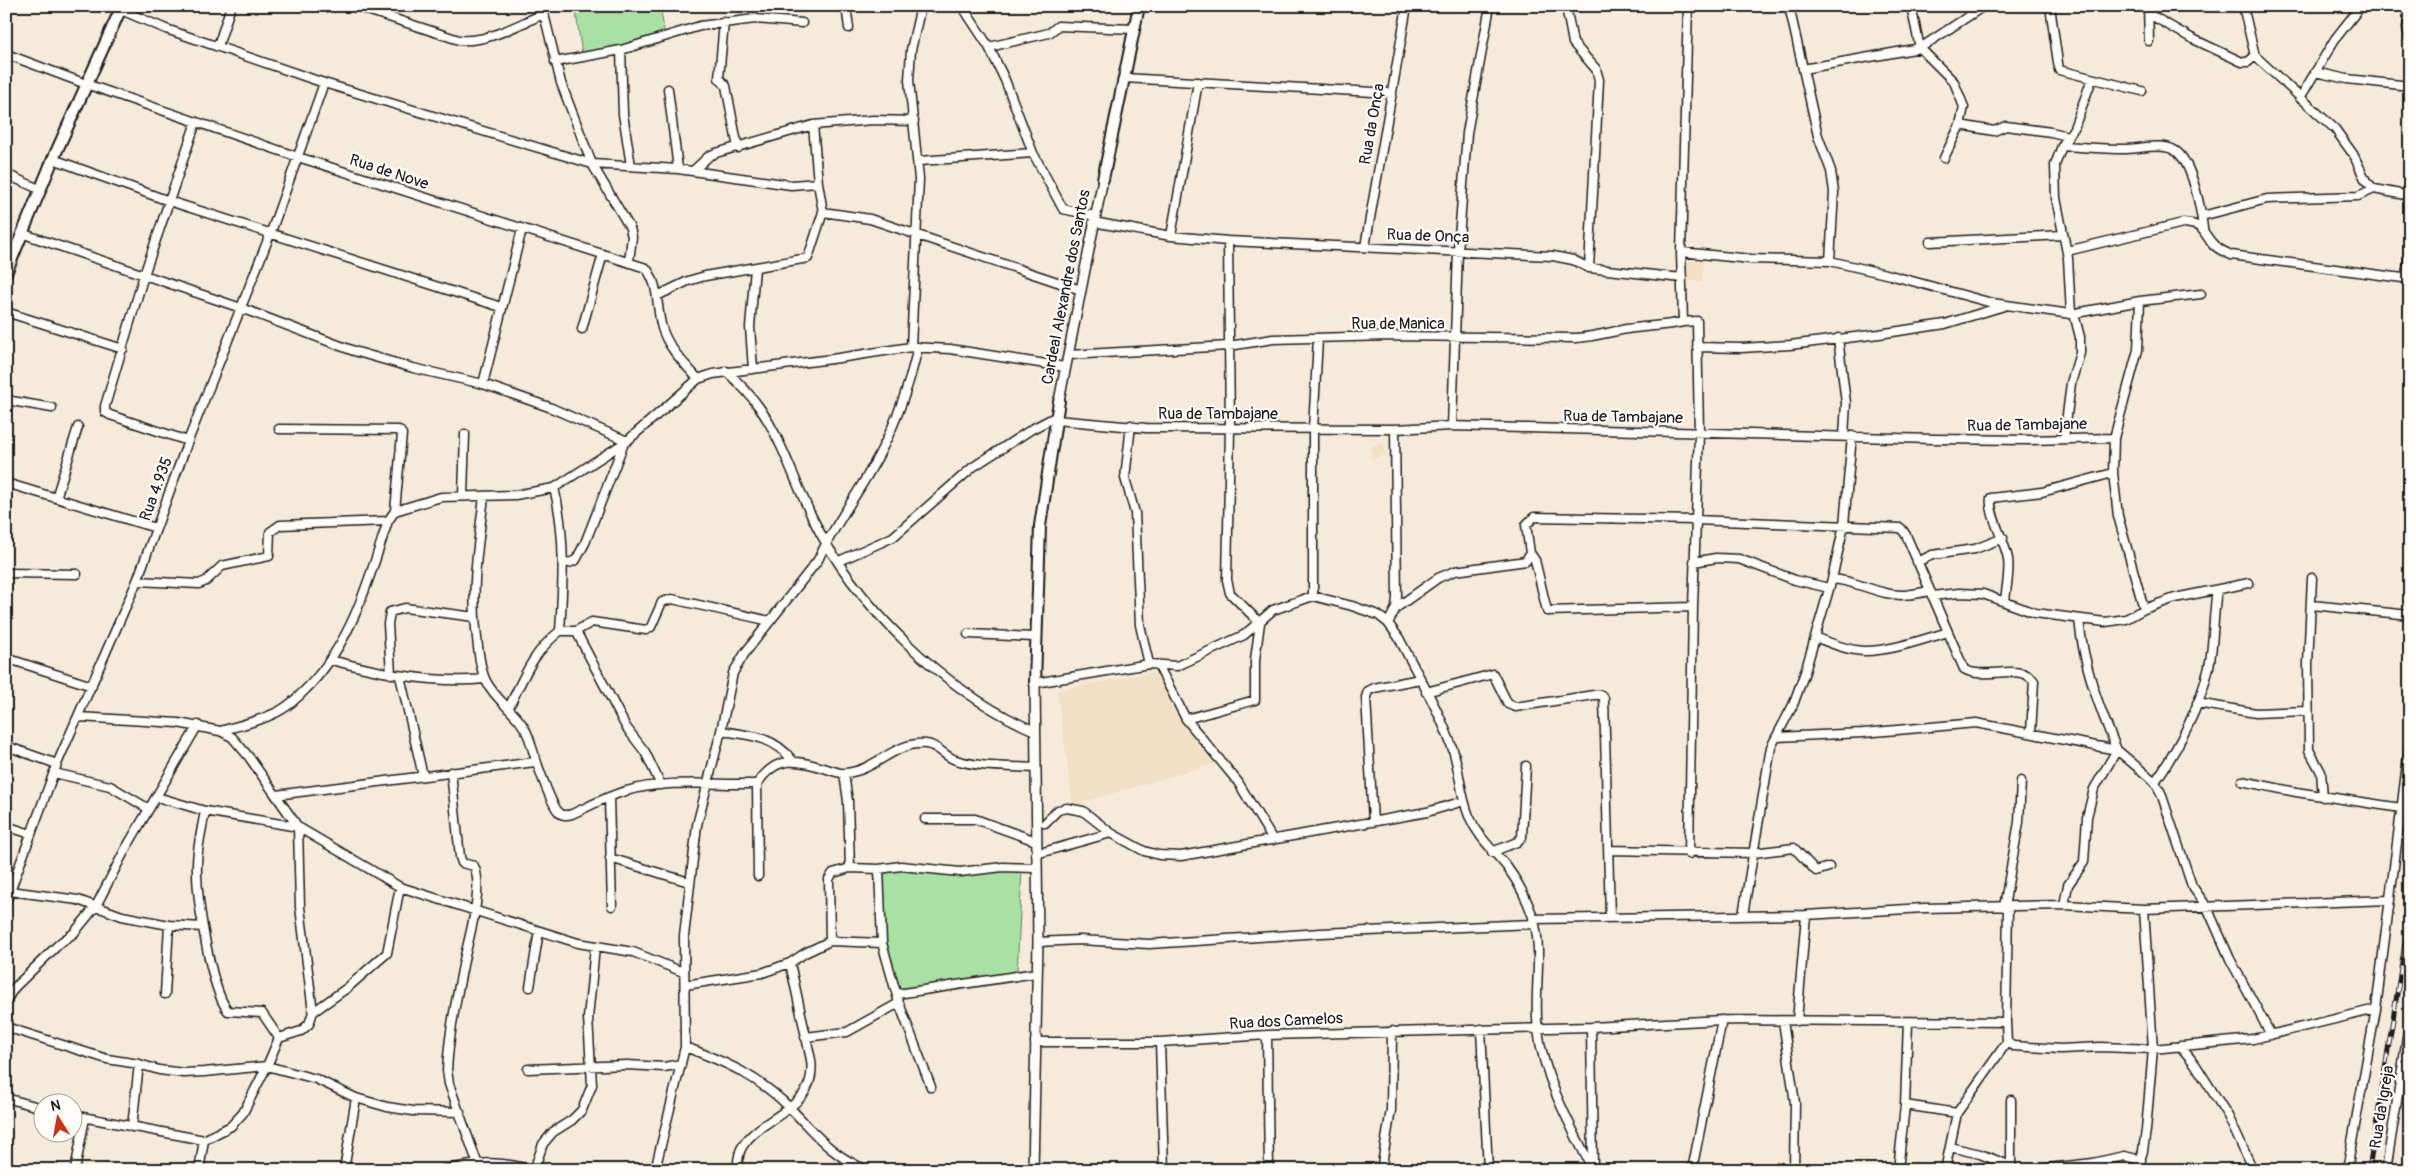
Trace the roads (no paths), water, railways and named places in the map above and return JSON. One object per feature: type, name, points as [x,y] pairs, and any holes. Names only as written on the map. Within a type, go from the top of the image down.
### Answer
[{"type":"main road","points":[[1103,179],[1139,6]]},
{"type":"main road","points":[[6,273],[86,84],[122,8]]},
{"type":"main road","points":[[1035,683],[1040,526],[1059,401]]},
{"type":"street","points":[[218,46],[231,6]]},
{"type":"street","points":[[356,6],[459,40],[469,41],[482,39],[543,10],[555,62],[592,164],[630,228],[632,236],[629,261]]},
{"type":"street","points":[[846,6],[849,28]]},
{"type":"street","points":[[655,1170],[685,1047],[684,936],[697,826],[735,669],[818,560],[826,543],[870,471],[890,432],[906,392],[914,347],[915,234],[919,161],[910,102],[909,68],[921,6]]},
{"type":"street","points":[[919,161],[1033,153],[1005,80],[989,47],[962,6]]},
{"type":"street","name":"Rua da Onça","points":[[1365,247],[1390,93],[1407,6]]},
{"type":"street","points":[[1452,426],[1458,251],[1468,126],[1490,6]]},
{"type":"street","points":[[1566,6],[1573,43],[1596,69],[1599,80],[1589,268]]},
{"type":"street","points":[[1688,6],[1682,252],[1683,322],[1697,320],[1699,433],[1694,562],[1689,854]]},
{"type":"street","points":[[1789,6],[1818,136],[1830,171],[1834,192],[1830,261]]},
{"type":"street","points":[[1911,6],[1920,48],[1954,82],[1964,107],[1960,125],[1944,158]]},
{"type":"street","points":[[1803,69],[1920,48],[1984,6]]},
{"type":"street","points":[[2050,6],[2058,68],[2061,72],[2142,91]]},
{"type":"street","points":[[2243,6],[2255,56],[2335,129],[2353,154],[2366,181],[2374,189],[2410,196]]},
{"type":"street","points":[[2300,98],[2336,39],[2361,6]]},
{"type":"street","points":[[122,8],[166,29],[324,83],[592,164],[678,169],[791,185],[818,183]]},
{"type":"street","points":[[2149,10],[2191,38],[2242,62],[2248,62],[2255,56]]},
{"type":"street","points":[[2149,10],[2149,41]]},
{"type":"street","points":[[2410,14],[2407,28],[2410,38]]},
{"type":"street","points":[[555,62],[621,50],[677,31],[724,22],[755,19],[802,23]]},
{"type":"street","points":[[724,22],[720,78],[726,86],[738,148]]},
{"type":"street","points":[[989,47],[1049,33],[1058,26],[1134,29]]},
{"type":"street","points":[[621,50],[623,114],[631,166]]},
{"type":"street","name":"Rua de Nove","points":[[6,54],[86,84],[298,157],[522,230],[629,261],[646,268],[651,275],[657,296],[660,322],[665,335],[673,350],[698,380]]},
{"type":"street","points":[[2315,72],[2347,79],[2410,86]]},
{"type":"street","points":[[1124,78],[1390,93]]},
{"type":"street","points":[[2064,439],[2071,382],[2080,353],[2080,337],[2074,314],[2071,314],[2067,250],[2054,178],[2055,165],[2062,146],[2074,128],[2092,80]]},
{"type":"street","points":[[1171,236],[1198,82]]},
{"type":"street","name":"Rua 4.935","points":[[8,897],[57,764],[137,580],[188,441],[271,232],[324,83]]},
{"type":"street","points":[[668,89],[678,169]]},
{"type":"street","points":[[693,171],[709,156],[813,125],[873,120],[914,121]]},
{"type":"street","points":[[188,441],[105,412],[105,406],[144,275],[196,122]]},
{"type":"street","points":[[657,296],[697,279],[808,258],[823,212],[818,183],[813,125]]},
{"type":"street","points":[[1960,125],[1994,131],[2006,126],[2068,136]]},
{"type":"street","points":[[2062,146],[2124,149],[2168,148],[2176,150],[2189,169],[2202,216],[2202,228]]},
{"type":"street","name":"Rua de Onça","points":[[1033,153],[1063,210],[1171,236],[1228,241],[1553,256],[1573,260],[1589,268],[1682,278]]},
{"type":"street","points":[[54,159],[169,201],[502,307]]},
{"type":"street","points":[[6,174],[42,190]]},
{"type":"street","name":"Cardeal Alexandre dos Santos","points":[[1059,401],[1103,179]]},
{"type":"street","points":[[2202,216],[2267,199],[2358,196],[2374,189]]},
{"type":"street","points":[[823,212],[870,219],[1081,290]]},
{"type":"street","points":[[2067,250],[2182,223],[2194,224],[2202,228],[2212,244],[2219,250],[2231,255],[2407,279],[2410,259],[2410,214]]},
{"type":"street","points":[[482,384],[522,230]]},
{"type":"street","points":[[24,234],[241,308],[354,351],[413,368],[482,384],[549,407],[625,442]]},
{"type":"street","points":[[1930,242],[2063,236]]},
{"type":"street","points":[[1228,241],[1230,429],[1227,580],[1230,593],[1260,623]]},
{"type":"street","points":[[1682,252],[1751,259],[1830,261],[1890,274],[2006,306],[2071,314],[2140,300],[2201,294]]},
{"type":"street","points":[[582,330],[603,254]]},
{"type":"street","points":[[753,369],[750,327],[754,268]]},
{"type":"street","points":[[2140,300],[2138,350],[2114,438],[2112,473],[2118,516],[2144,609]]},
{"type":"street","points":[[1697,346],[1741,348],[1790,345],[1945,324],[2006,306]]},
{"type":"street","points":[[6,312],[123,350]]},
{"type":"street","name":"Rua de Manica","points":[[1068,355],[1229,346],[1273,339],[1389,336],[1576,338],[1594,337],[1625,329],[1683,322]]},
{"type":"street","points":[[1743,915],[1767,761],[1771,746],[1792,705],[1815,637],[1832,579],[1844,525],[1848,436],[1838,338]]},
{"type":"street","points":[[1313,596],[1314,429],[1318,339]]},
{"type":"street","points":[[395,511],[441,497],[515,495],[554,488],[625,442],[698,380],[726,371],[914,347],[950,348],[1065,367]]},
{"type":"street","points":[[726,371],[743,387],[764,415],[777,438],[826,543],[869,603],[930,664],[975,699],[1008,719],[1035,731]]},
{"type":"street","points":[[6,400],[52,408]]},
{"type":"street","points":[[839,561],[893,537],[973,467],[1032,429],[1056,418]]},
{"type":"street","name":"Rua de Tambajane","points":[[1056,418],[1146,428],[1395,429],[1452,426],[2028,440],[2114,438]]},
{"type":"street","points":[[1131,425],[1126,478],[1135,513],[1140,625],[1153,665],[1186,719],[1238,782],[1273,840]]},
{"type":"street","points":[[56,498],[78,427]]},
{"type":"street","points":[[220,731],[282,710],[299,696],[331,660],[358,609],[388,521],[395,511],[402,434],[399,430],[279,429]]},
{"type":"street","points":[[1395,429],[1396,608]]},
{"type":"street","points":[[463,495],[465,434]]},
{"type":"street","points":[[563,561],[573,562],[581,552],[625,442]]},
{"type":"street","points":[[2005,602],[2009,570],[2003,538],[1991,507],[1991,498],[2042,492],[2112,473]]},
{"type":"street","points":[[6,483],[156,528]]},
{"type":"street","points":[[554,488],[562,524],[563,561],[560,631]]},
{"type":"street","points":[[484,497],[476,558],[475,617],[485,679],[492,691],[510,708],[529,737],[535,762],[559,813],[563,816],[572,814],[626,791],[661,785],[757,784]]},
{"type":"street","points":[[1693,607],[1547,612],[1535,560],[1530,553],[1526,525],[1534,517],[1695,520],[1901,528],[1964,669],[1968,672],[2016,673],[2031,677],[2034,686],[2030,733]]},
{"type":"street","points":[[137,580],[199,584],[206,581],[222,566],[269,556],[270,532],[280,525],[388,521]]},
{"type":"street","points":[[1917,562],[1932,555],[1975,549],[2003,538]]},
{"type":"street","points":[[1388,623],[1396,608],[1438,578],[1455,571],[1526,560],[1530,553]]},
{"type":"street","points":[[1694,562],[1716,558],[1739,559],[1788,578],[1829,588]]},
{"type":"street","points":[[6,573],[77,574]]},
{"type":"street","points":[[2312,578],[2308,711],[2309,750],[2321,772],[2323,796]]},
{"type":"street","points":[[1832,579],[1856,582],[1886,594],[1903,596],[1959,593],[1983,594],[2035,613],[2079,619],[2120,621],[2144,609],[2175,598],[2249,583]]},
{"type":"street","points":[[2155,782],[2168,764],[2198,703],[2209,666],[2217,590]]},
{"type":"street","points":[[1032,1170],[1038,942],[1035,683],[1153,665],[1177,666],[1244,636],[1273,610],[1313,596],[1378,615],[1388,623],[1420,679],[1453,752],[1464,801],[1476,830],[1506,867],[1524,894],[1534,922],[1538,987],[1537,1028],[1540,1046],[1554,1087],[1593,1170]]},
{"type":"street","points":[[510,708],[527,667],[538,651],[560,631],[576,631],[592,622],[646,630],[651,627],[662,602],[672,599],[770,621]]},
{"type":"street","points":[[2312,605],[2410,615]]},
{"type":"street","points":[[391,674],[388,624],[390,612],[405,608],[475,617]]},
{"type":"street","points":[[2079,619],[2081,644],[2088,673],[2100,711],[2117,750],[2155,782],[2161,792],[2192,886],[2207,907],[2230,959],[2271,1035]]},
{"type":"street","points":[[1186,719],[1255,700],[1254,660],[1260,623]]},
{"type":"street","points":[[576,631],[626,727],[645,752],[661,785]]},
{"type":"street","points":[[1815,637],[1839,646],[1863,651],[1920,641],[1948,632]]},
{"type":"street","points":[[968,634],[1035,637]]},
{"type":"street","points":[[6,658],[92,686]]},
{"type":"street","points":[[331,660],[400,676],[468,681],[485,679]]},
{"type":"street","points":[[1426,692],[1493,674],[1508,704],[1515,707],[1601,695],[1604,698],[1606,707],[1610,850],[1610,917]]},
{"type":"street","points":[[400,676],[423,776]]},
{"type":"street","points":[[1373,822],[1366,697],[1368,691],[1374,688],[1420,679]]},
{"type":"street","points":[[2198,703],[2256,713],[2308,711]]},
{"type":"street","points":[[79,717],[198,725],[220,731],[232,737],[264,776],[298,827],[300,907],[312,1012],[309,1024],[301,1031],[279,1038]]},
{"type":"street","points":[[1777,737],[1864,733],[1976,723],[2117,750]]},
{"type":"street","points":[[6,1001],[14,988],[52,950],[74,933],[96,906],[148,809],[157,797],[198,725]]},
{"type":"street","points":[[721,731],[768,740],[784,750],[792,760]]},
{"type":"street","points":[[2347,1170],[2376,1010],[2410,740]]},
{"type":"street","points":[[758,876],[757,784],[766,771],[775,765],[792,760],[844,774],[872,766],[897,749],[927,744],[934,745],[954,759],[971,764],[1035,768]]},
{"type":"street","points":[[6,746],[57,764]]},
{"type":"street","points":[[2064,905],[2068,885],[2084,862],[2087,817],[2094,789],[2117,750]]},
{"type":"street","points":[[276,795],[535,762]]},
{"type":"street","points":[[1492,852],[1517,842],[1522,836],[1526,766]]},
{"type":"street","points":[[452,772],[460,857],[462,862],[474,866],[476,873],[475,909],[447,1059],[450,1084],[477,1162]]},
{"type":"street","points":[[54,773],[110,786],[148,809]]},
{"type":"street","points":[[844,774],[848,801],[850,868]]},
{"type":"street","points":[[1945,1170],[1957,1113],[2007,1042],[2006,907],[2019,822],[2021,781]]},
{"type":"street","points":[[2242,781],[2401,808]]},
{"type":"street","points":[[157,797],[204,811],[298,827],[400,887],[446,903],[475,909],[595,947],[633,952],[683,972]]},
{"type":"street","points":[[609,797],[612,906]]},
{"type":"street","points":[[1046,823],[1058,810],[1067,808],[1083,811],[1111,833],[1144,851],[1159,855],[1182,856],[1427,812],[1464,801]]},
{"type":"street","points":[[204,811],[197,866],[202,927],[210,964],[225,1008],[232,1013],[262,1013],[279,1038]]},
{"type":"street","points":[[925,819],[976,818],[1036,841]]},
{"type":"street","points":[[6,826],[31,834]]},
{"type":"street","points":[[1036,854],[1111,833]]},
{"type":"street","points":[[1610,850],[1689,854],[1754,853],[1794,848],[1816,871],[1829,867]]},
{"type":"street","points":[[610,858],[689,882]]},
{"type":"street","points":[[830,941],[829,879],[833,873],[850,868],[879,869],[901,866],[960,872],[1003,867],[1036,868]]},
{"type":"street","points":[[879,869],[882,943],[900,1003],[931,1088]]},
{"type":"street","points":[[312,1012],[347,988],[388,953],[400,887]]},
{"type":"street","points":[[8,897],[78,900],[122,916],[169,926],[202,927]]},
{"type":"street","points":[[1038,942],[1080,940],[1149,944],[1610,917],[1806,915],[1924,908],[2064,905],[2144,909],[2390,900]]},
{"type":"street","points":[[2137,1170],[2141,1160],[2146,1130],[2153,1049],[2144,909]]},
{"type":"street","points":[[1797,1021],[1806,915]]},
{"type":"street","points":[[165,994],[169,926]]},
{"type":"street","points":[[530,987],[540,931]]},
{"type":"street","points":[[684,985],[762,973],[790,963],[805,953],[830,941],[882,943]]},
{"type":"street","points":[[444,1170],[477,1162],[532,1170],[543,1144],[553,1132],[572,1120],[582,1110],[592,1085],[588,1018],[595,947]]},
{"type":"street","points":[[737,1170],[742,1147],[790,1108],[806,1091],[813,1074],[790,963]]},
{"type":"street","points":[[897,994],[1036,973]]},
{"type":"street","points":[[805,1037],[847,1032],[900,1003]]},
{"type":"street","points":[[2007,1042],[2020,1047],[2060,1049],[2101,1047],[2153,1049],[2271,1035],[2352,1014],[2376,1010]]},
{"type":"street","name":"Rua da Igreja","points":[[2386,1170],[2410,1019]]},
{"type":"street","points":[[1692,1170],[1722,1020]]},
{"type":"street","name":"Rua dos Camelos","points":[[1035,1042],[1160,1042],[1267,1035],[1591,1027],[1722,1020],[2006,1022]]},
{"type":"street","points":[[1783,1021],[1795,1103],[1794,1170]]},
{"type":"street","points":[[1898,1170],[1905,1106],[1908,1022]]},
{"type":"street","points":[[6,1027],[107,1059],[139,1064],[159,1070],[184,1073],[268,1066],[316,1079],[356,1098],[387,1107],[413,1111],[460,1112]]},
{"type":"street","points":[[1591,1027],[1593,1170]]},
{"type":"street","points":[[1480,1029],[1488,1170]]},
{"type":"street","points":[[1381,1170],[1391,1110],[1392,1031]]},
{"type":"street","points":[[1267,1035],[1269,1170]]},
{"type":"street","points":[[82,1117],[204,1140],[231,1126],[243,1113],[268,1066],[279,1038]]},
{"type":"street","points":[[1160,1042],[1164,1170]]},
{"type":"street","points":[[2180,1046],[2195,1064],[2228,1116],[2253,1170]]},
{"type":"street","points":[[685,1047],[723,1060],[748,1073],[790,1108],[819,1140],[856,1166],[867,1170]]},
{"type":"street","points":[[132,1127],[139,1064]]},
{"type":"street","points":[[528,1069],[664,1067],[681,1064]]},
{"type":"street","points":[[6,1098],[32,1105]]},
{"type":"street","points":[[344,1170],[356,1098]]},
{"type":"street","points":[[1950,1147],[1980,1154],[2011,1168],[2011,1100]]},
{"type":"street","points":[[1905,1106],[1957,1113]]},
{"type":"street","points":[[75,1170],[85,1118]]},
{"type":"street","points":[[199,1170],[204,1140]]},
{"type":"street","points":[[2032,1170],[2093,1163],[2124,1156],[2141,1160]]},
{"type":"street","points":[[848,1170],[856,1166]]},
{"type":"railway","points":[[2369,1170],[2410,912]]}]
